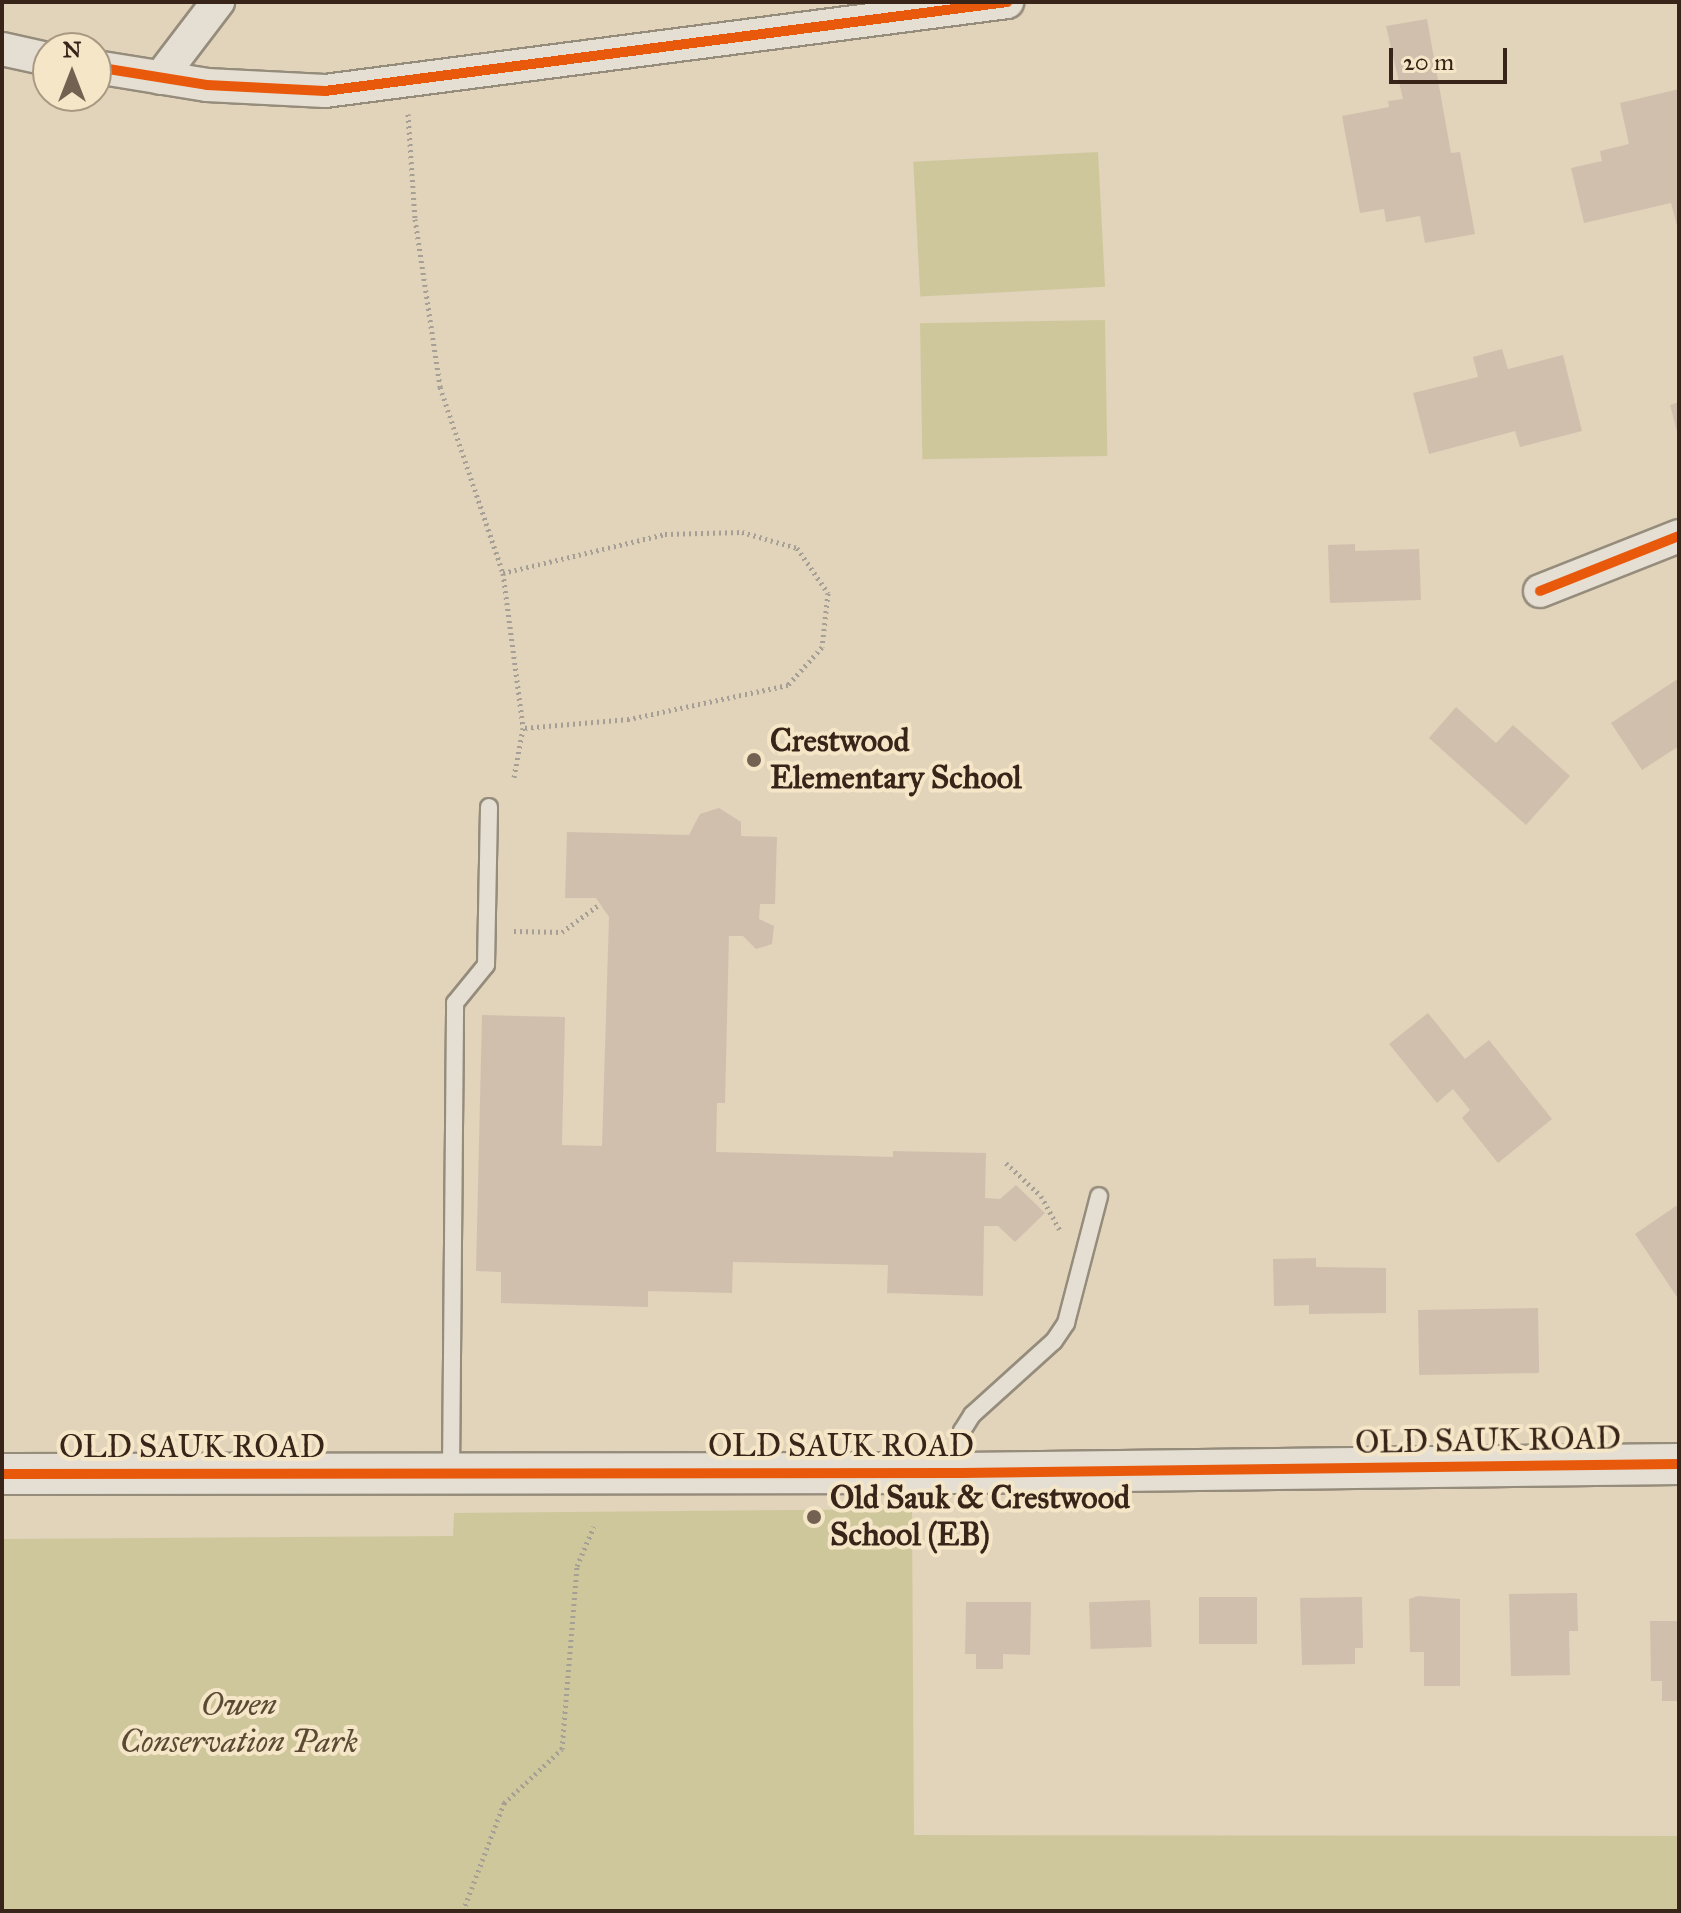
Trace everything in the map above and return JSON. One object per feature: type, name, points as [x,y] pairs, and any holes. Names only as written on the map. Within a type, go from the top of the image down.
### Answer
[{"type":"street","points":[[160,78],[218,2]]},
{"type":"street","points":[[112,70],[160,78],[325,91],[1007,2]]},
{"type":"street","points":[[2,49],[32,56]]},
{"type":"street","points":[[1540,591],[1679,536]]},
{"type":"street","name":"OLD SAUK ROAD","points":[[2,1474],[962,1473],[1679,1464]]},
{"type":"lane","points":[[451,1472],[455,1003],[486,965],[489,807]]},
{"type":"lane","points":[[962,1473],[962,1431],[972,1415],[1054,1341],[1066,1323],[1099,1196]]},
{"type":"path","points":[[406,81],[415,219],[440,387],[503,573],[523,728],[514,777]]},
{"type":"path","points":[[503,573],[665,534],[742,532],[797,548],[828,593],[822,647],[788,685],[629,719],[523,728]]},
{"type":"path","points":[[487,931],[562,932],[600,904]]},
{"type":"path","points":[[1006,1163],[1058,1218],[1059,1243]]},
{"type":"path","points":[[463,1911],[504,1803],[562,1749],[577,1566],[594,1526]]},
{"type":"green space","points":[[1098,152],[1105,287],[920,296],[913,162]]},
{"type":"green space","points":[[1105,320],[1107,456],[922,459],[920,323]]},
{"type":"green space","name":"Owen Conservation Park","points":[[912,1509],[914,1835],[1679,1836],[1679,1911],[2,1911],[2,1539],[453,1536],[454,1513]]},
{"type":"building","points":[[1427,19],[1451,153],[1460,152],[1475,234],[1425,243],[1420,216],[1386,222],[1384,209],[1360,213],[1342,116],[1389,107],[1388,101],[1403,99],[1386,26]]},
{"type":"building","points":[[1679,89],[1679,233],[1671,203],[1584,223],[1571,168],[1602,161],[1600,151],[1629,144],[1620,103]]},
{"type":"building","points":[[1502,349],[1508,369],[1563,355],[1582,431],[1520,447],[1515,431],[1429,454],[1413,393],[1478,377],[1473,357]]},
{"type":"building","points":[[1679,402],[1679,435],[1678,435],[1670,405]]},
{"type":"building","points":[[1355,544],[1355,551],[1419,549],[1421,600],[1330,603],[1328,545]]},
{"type":"building","points":[[1679,678],[1679,746],[1642,770],[1611,723]]},
{"type":"building","points":[[1456,707],[1496,743],[1513,725],[1570,776],[1526,825],[1429,738]]},
{"type":"building","points":[[719,808],[741,822],[741,836],[777,837],[775,904],[760,904],[759,919],[774,926],[772,944],[756,949],[743,936],[729,936],[725,1103],[717,1103],[716,1152],[893,1157],[893,1151],[986,1153],[985,1198],[1000,1199],[1016,1185],[1045,1213],[1015,1242],[998,1226],[984,1226],[983,1296],[887,1293],[888,1265],[733,1262],[732,1293],[648,1291],[648,1307],[501,1303],[501,1272],[476,1271],[482,1015],[565,1017],[562,1145],[602,1146],[609,917],[596,898],[565,898],[567,832],[689,835],[700,814]]},
{"type":"building","points":[[1428,1013],[1465,1059],[1489,1040],[1552,1119],[1498,1163],[1462,1118],[1470,1110],[1453,1089],[1437,1103],[1389,1044]]},
{"type":"building","points":[[1679,1204],[1679,1296],[1677,1297],[1635,1234]]},
{"type":"building","points":[[1316,1258],[1316,1267],[1386,1268],[1386,1313],[1309,1314],[1309,1305],[1274,1306],[1273,1259]]},
{"type":"building","points":[[1538,1308],[1539,1373],[1419,1375],[1418,1310]]},
{"type":"building","points":[[1577,1593],[1578,1631],[1569,1631],[1570,1675],[1511,1676],[1509,1594]]},
{"type":"building","points":[[1418,1596],[1460,1599],[1460,1686],[1424,1686],[1424,1652],[1410,1652],[1409,1599]]},
{"type":"building","points":[[1199,1597],[1257,1597],[1257,1644],[1199,1644]]},
{"type":"building","points":[[1362,1597],[1363,1648],[1355,1648],[1355,1664],[1302,1665],[1300,1598]]},
{"type":"building","points":[[1150,1600],[1152,1647],[1091,1649],[1089,1602]]},
{"type":"building","points":[[966,1602],[1031,1602],[1030,1655],[1003,1654],[1003,1669],[976,1669],[976,1654],[965,1654]]},
{"type":"building","points":[[1650,1621],[1679,1621],[1679,1701],[1662,1701],[1662,1681],[1651,1681]]},
{"type":"cycle path","points":[[112,70],[207,85],[325,91],[1007,2]]},
{"type":"cycle path","points":[[1540,591],[1679,536]]},
{"type":"cycle path","points":[[2,1474],[962,1473],[1679,1464]]},
{"type":"place","name":"Crestwood Elementary School","points":[[754,760]]},
{"type":"place","name":"Old Sauk & Crestwood School (EB)","points":[[814,1517]]}]
